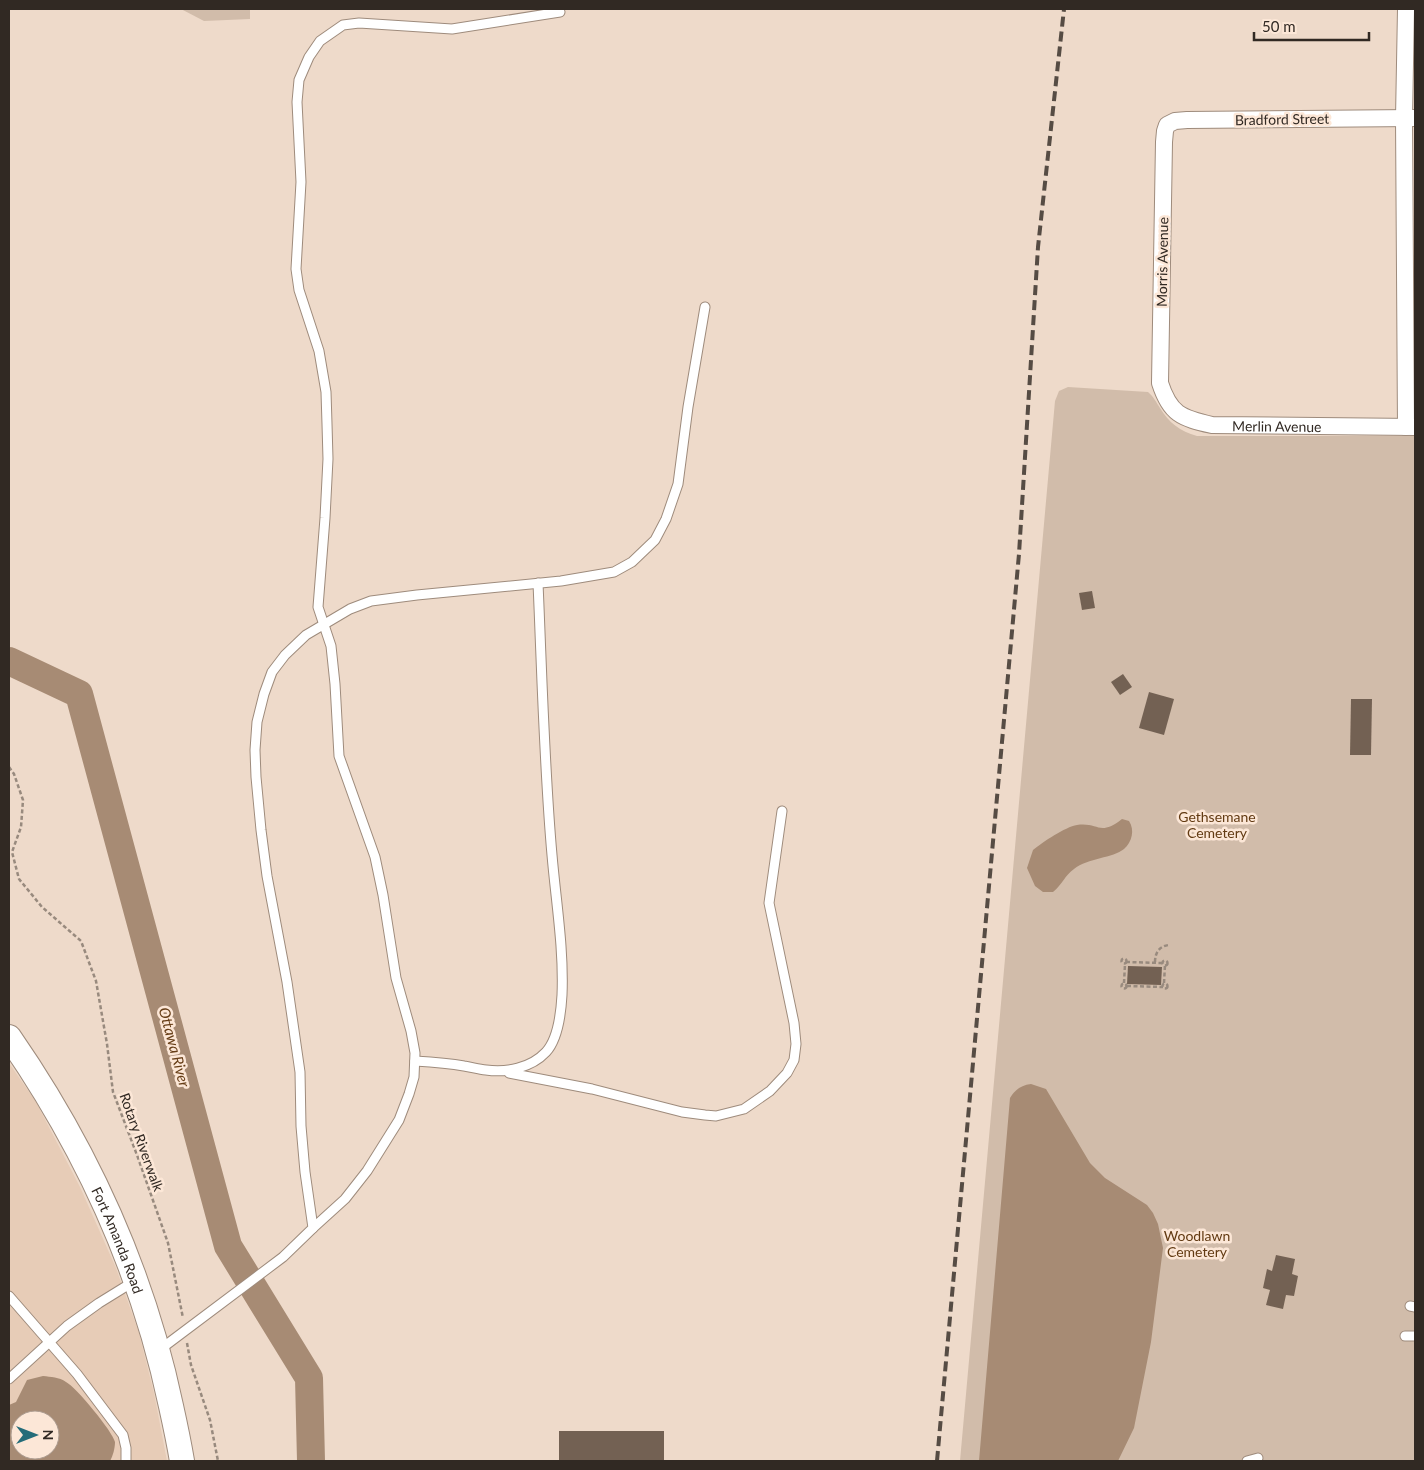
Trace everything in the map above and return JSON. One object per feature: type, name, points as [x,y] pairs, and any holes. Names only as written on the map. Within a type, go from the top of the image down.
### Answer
[{"type":"street","points":[[1406,9],[1409,118],[1411,427]]},
{"type":"street","name":"Bradford Street","points":[[1164,142],[1167,125],[1175,121],[1409,118]]},
{"type":"street","name":"Morris Avenue","points":[[1160,383],[1164,142]]},
{"type":"street","name":"Merlin Avenue","points":[[1160,383],[1170,407],[1184,417],[1212,425],[1411,427]]},
{"type":"street","name":"Fort Amanda Road","points":[[9,1037],[63,1122],[115,1226],[136,1280],[158,1351],[182,1461]]},
{"type":"lane","points":[[158,1351],[283,1257],[345,1199],[367,1172],[399,1120],[414,1077],[415,1053],[411,1031],[396,978],[375,857],[339,756],[331,646],[318,607],[328,459],[326,392],[319,351],[299,290],[296,269],[301,182],[297,102],[299,80],[309,57],[320,40],[343,25],[359,22],[452,29],[560,12]]},
{"type":"lane","points":[[313,1228],[305,1172],[300,1072],[287,982],[260,830],[256,776],[255,750],[258,722],[264,694],[272,672],[306,635],[350,608],[371,601],[538,583],[614,572],[632,562],[655,540],[666,519],[678,484],[704,307]]},
{"type":"lane","points":[[502,1071],[516,1069],[531,1063],[545,1053],[551,1044],[559,1022],[562,996],[562,964],[552,855],[544,728],[538,583]]},
{"type":"lane","points":[[415,1060],[502,1071],[592,1089],[682,1112],[716,1116],[744,1109],[770,1091],[788,1073],[794,1060],[796,1044],[794,1023],[769,903],[782,811]]},
{"type":"lane","points":[[9,1379],[67,1326],[136,1280]]},
{"type":"lane","points":[[9,1296],[77,1374],[123,1435],[126,1461]]},
{"type":"lane","points":[[1404,1336],[1415,1336]]},
{"type":"lane","points":[[1247,1461],[1258,1458]]},
{"type":"path","name":"Rotary Riverwalk","points":[[9,767],[14,774],[23,800],[21,827],[12,852],[19,879],[42,907],[81,940],[96,981],[113,1092],[168,1244],[191,1365],[210,1420],[218,1461]]},
{"type":"path","points":[[1155,962],[1158,950],[1169,945]]},
{"type":"path","points":[[1155,962],[1164,964],[1163,987],[1126,984],[1126,963],[1155,962]]},
{"type":"shaded area","points":[[1122,819],[1129,821],[1132,828],[1131,839],[1124,849],[1080,865],[1071,871],[1053,892],[1043,892],[1035,886],[1027,868],[1033,850],[1054,835],[1072,826],[1084,825],[1103,828]]},
{"type":"shaded area","points":[[9,1063],[36,1102],[80,1187],[116,1268],[139,1333],[154,1393],[167,1461],[9,1461]]},
{"type":"shaded area","points":[[1031,1084],[1046,1089],[1090,1163],[1105,1178],[1147,1205],[1158,1224],[1163,1248],[1151,1342],[1134,1428],[1118,1461],[979,1461],[1010,1098],[1019,1088]]},
{"type":"shaded area","points":[[43,1376],[58,1378],[66,1382],[78,1392],[113,1437],[115,1447],[110,1461],[9,1461],[9,1405],[16,1402],[27,1380]]},
{"type":"green space","points":[[181,9],[250,9],[250,19],[204,21]]},
{"type":"green space","points":[[1068,387],[1148,392],[1171,422],[1185,432],[1197,436],[1415,436],[1415,1461],[960,1461],[1055,401],[1059,391]]},
{"type":"building","points":[[1092,591],[1095,608],[1082,610],[1079,593]]},
{"type":"building","points":[[1123,674],[1132,687],[1120,695],[1111,682]]},
{"type":"building","points":[[1149,692],[1174,699],[1164,735],[1139,728]]},
{"type":"building","points":[[1351,699],[1372,699],[1371,755],[1350,755]]},
{"type":"building","points":[[1128,966],[1162,967],[1161,985],[1127,984]]},
{"type":"building","points":[[1276,1255],[1295,1259],[1292,1274],[1298,1276],[1294,1296],[1286,1295],[1283,1309],[1266,1305],[1270,1290],[1263,1288],[1267,1269],[1272,1271]]},
{"type":"building","points":[[559,1431],[664,1431],[664,1461],[559,1461]]},
{"type":"waterway","name":"Ottawa River","points":[[9,661],[79,694],[228,1246],[309,1378],[311,1461]]},
{"type":"railway","points":[[937,1461],[1019,554],[1038,247],[1064,9]]},
{"type":"park label","name":"Gethsemane Cemetery","points":[[1217,824]]},
{"type":"park label","name":"Woodlawn Cemetery","points":[[1197,1244]]}]
